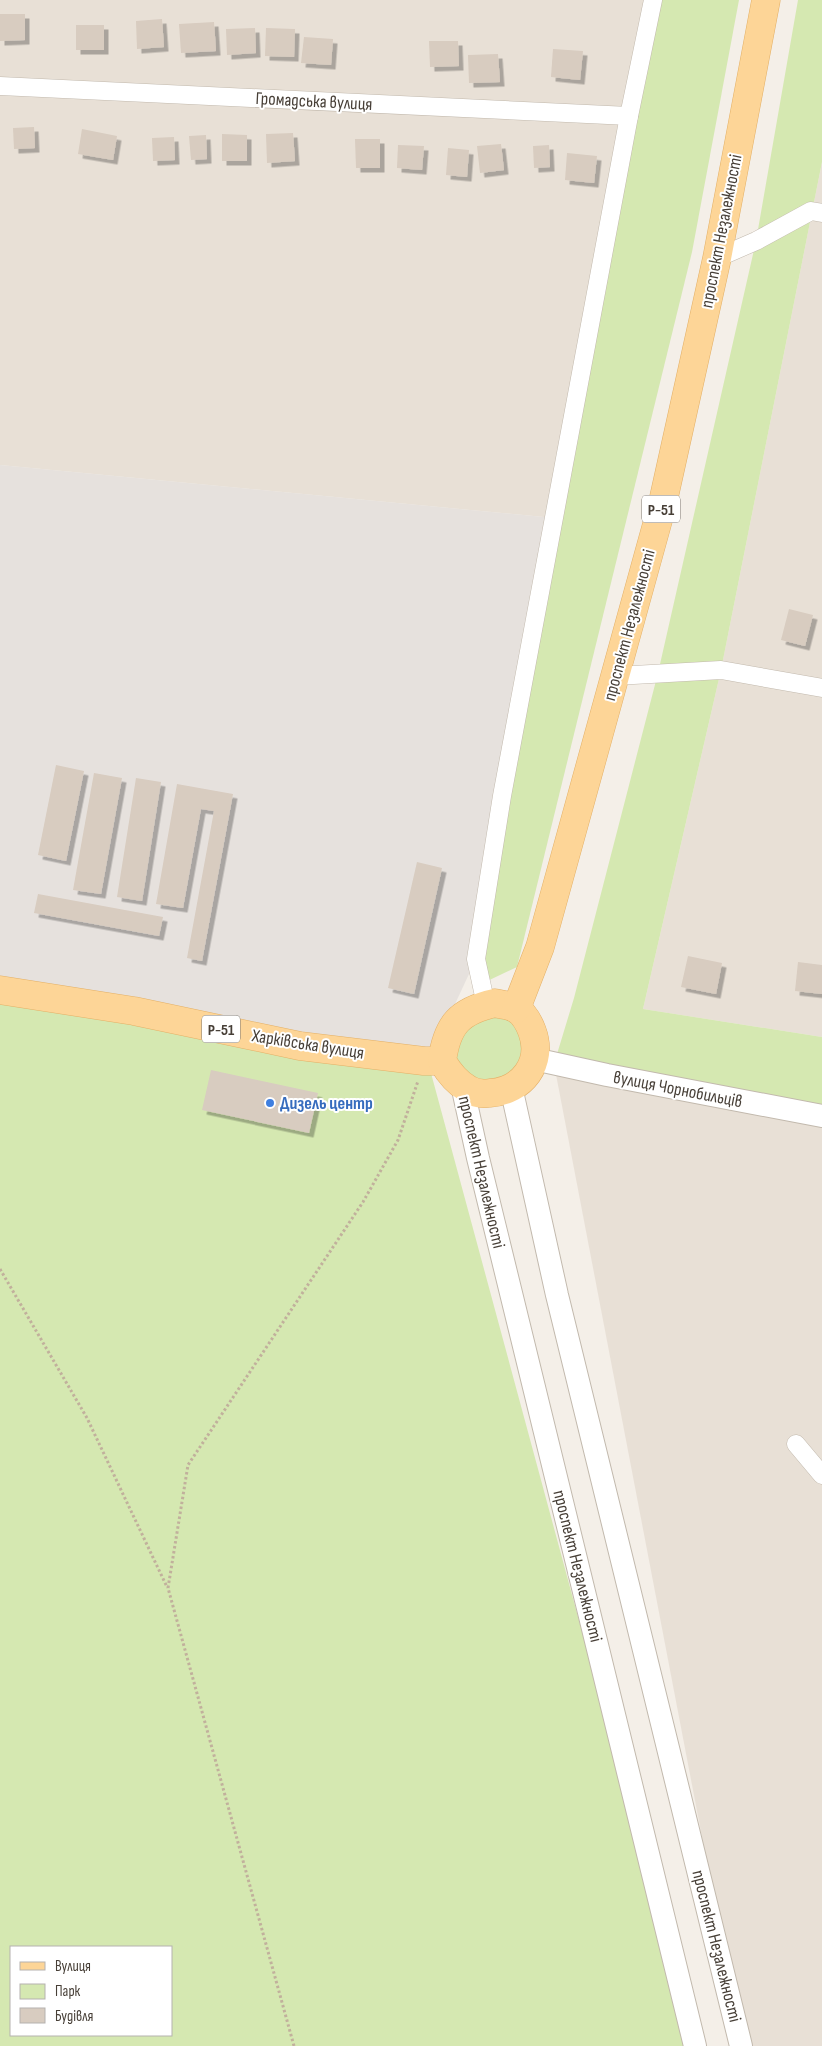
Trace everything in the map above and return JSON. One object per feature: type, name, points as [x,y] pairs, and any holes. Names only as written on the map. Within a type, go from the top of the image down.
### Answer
[{"type":"main road","name":"проспект Незалежності","points":[[516,1009],[540,947],[662,506],[717,258],[766,0]]},
{"type":"main road","name":"Харківська вулиця","points":[[0,990],[134,1011],[300,1046],[433,1061]]},
{"type":"main road","points":[[495,1003],[516,1009],[528,1020],[534,1036],[534,1059],[528,1074],[516,1086],[498,1092],[483,1094],[469,1090],[433,1061],[460,1017],[477,1007],[495,1003]]},
{"type":"street","points":[[486,1005],[476,959],[502,796],[629,116],[653,0]]},
{"type":"street","name":"Громадська вулиця","points":[[0,86],[629,116]]},
{"type":"street","points":[[717,258],[756,241],[811,211],[822,213]]},
{"type":"street","points":[[616,676],[721,670],[822,688]]},
{"type":"street","name":"вулиця Чорнобильців","points":[[534,1059],[607,1075],[822,1116]]},
{"type":"street","name":"проспект Незалежності","points":[[462,1085],[478,1158],[695,2046]]},
{"type":"street","name":"проспект Незалежності","points":[[511,1087],[557,1295],[741,2046]]},
{"type":"street","points":[[796,1444],[822,1476]]},
{"type":"path","points":[[168,1588],[188,1465],[363,1202],[398,1140],[433,1061]]},
{"type":"path","points":[[0,1269],[87,1418],[168,1588],[294,2046]]},
{"type":"shaded area","points":[[0,0],[653,0],[554,518],[0,465]]},
{"type":"shaded area","points":[[822,162],[822,1037],[643,1009],[721,670]]},
{"type":"shaded area","points":[[0,465],[554,518],[476,959],[428,1062],[0,990]]},
{"type":"shaded area","points":[[554,1064],[822,1116],[822,2046],[742,2046]]},
{"type":"green space","points":[[653,0],[739,0],[692,252],[517,967],[481,984],[502,796]]},
{"type":"green space","points":[[798,0],[822,0],[822,162],[721,670],[643,1009],[822,1037],[822,1116],[554,1064],[574,998],[658,673],[756,241]]},
{"type":"green space","points":[[0,990],[428,1062],[694,2046],[0,2046]]},
{"type":"green space","points":[[508,1006],[534,1059],[483,1093],[444,1050],[446,1040]]},
{"type":"building","points":[[0,14],[25,14],[25,40],[0,41]]},
{"type":"building","points":[[162,19],[164,47],[137,49],[136,21]]},
{"type":"building","points":[[214,22],[216,51],[181,53],[179,24]]},
{"type":"building","points":[[76,25],[104,25],[104,50],[76,50]]},
{"type":"building","points":[[255,28],[256,53],[227,55],[226,29]]},
{"type":"building","points":[[266,28],[295,29],[294,57],[265,56]]},
{"type":"building","points":[[304,37],[333,39],[331,65],[301,63]]},
{"type":"building","points":[[429,41],[458,41],[459,66],[430,67]]},
{"type":"building","points":[[553,49],[583,51],[580,80],[551,77]]},
{"type":"building","points":[[498,54],[500,82],[469,83],[468,55]]},
{"type":"building","points":[[34,127],[35,148],[14,149],[13,128]]},
{"type":"building","points":[[82,129],[117,136],[113,160],[78,154]]},
{"type":"building","points":[[293,133],[295,161],[267,163],[266,134]]},
{"type":"building","points":[[222,134],[247,135],[247,161],[222,161]]},
{"type":"building","points":[[206,135],[207,159],[191,160],[189,136]]},
{"type":"building","points":[[174,137],[175,160],[153,161],[152,138]]},
{"type":"building","points":[[355,139],[380,139],[380,168],[356,168]]},
{"type":"building","points":[[501,144],[504,170],[480,173],[477,146]]},
{"type":"building","points":[[398,145],[424,146],[422,170],[397,168]]},
{"type":"building","points":[[549,145],[550,167],[534,168],[533,146]]},
{"type":"building","points":[[448,148],[469,150],[467,177],[446,175]]},
{"type":"building","points":[[567,153],[597,156],[594,183],[565,180]]},
{"type":"building","points":[[789,609],[813,615],[805,646],[781,640]]},
{"type":"building","points":[[56,765],[84,771],[66,861],[38,855]]},
{"type":"building","points":[[94,773],[122,778],[101,894],[73,890]]},
{"type":"building","points":[[136,778],[161,782],[142,901],[117,897]]},
{"type":"building","points":[[177,784],[233,794],[202,961],[187,958],[214,811],[201,809],[183,908],[156,904]]},
{"type":"building","points":[[417,862],[442,868],[414,994],[388,988]]},
{"type":"building","points":[[38,894],[163,917],[159,936],[34,913]]},
{"type":"building","points":[[688,956],[722,963],[716,994],[681,987]]},
{"type":"building","points":[[798,962],[822,965],[822,994],[795,991]]},
{"type":"building","points":[[211,1070],[318,1093],[309,1133],[202,1110]]},
{"type":"place","name":"Дизель центр","points":[[270,1103]]}]
